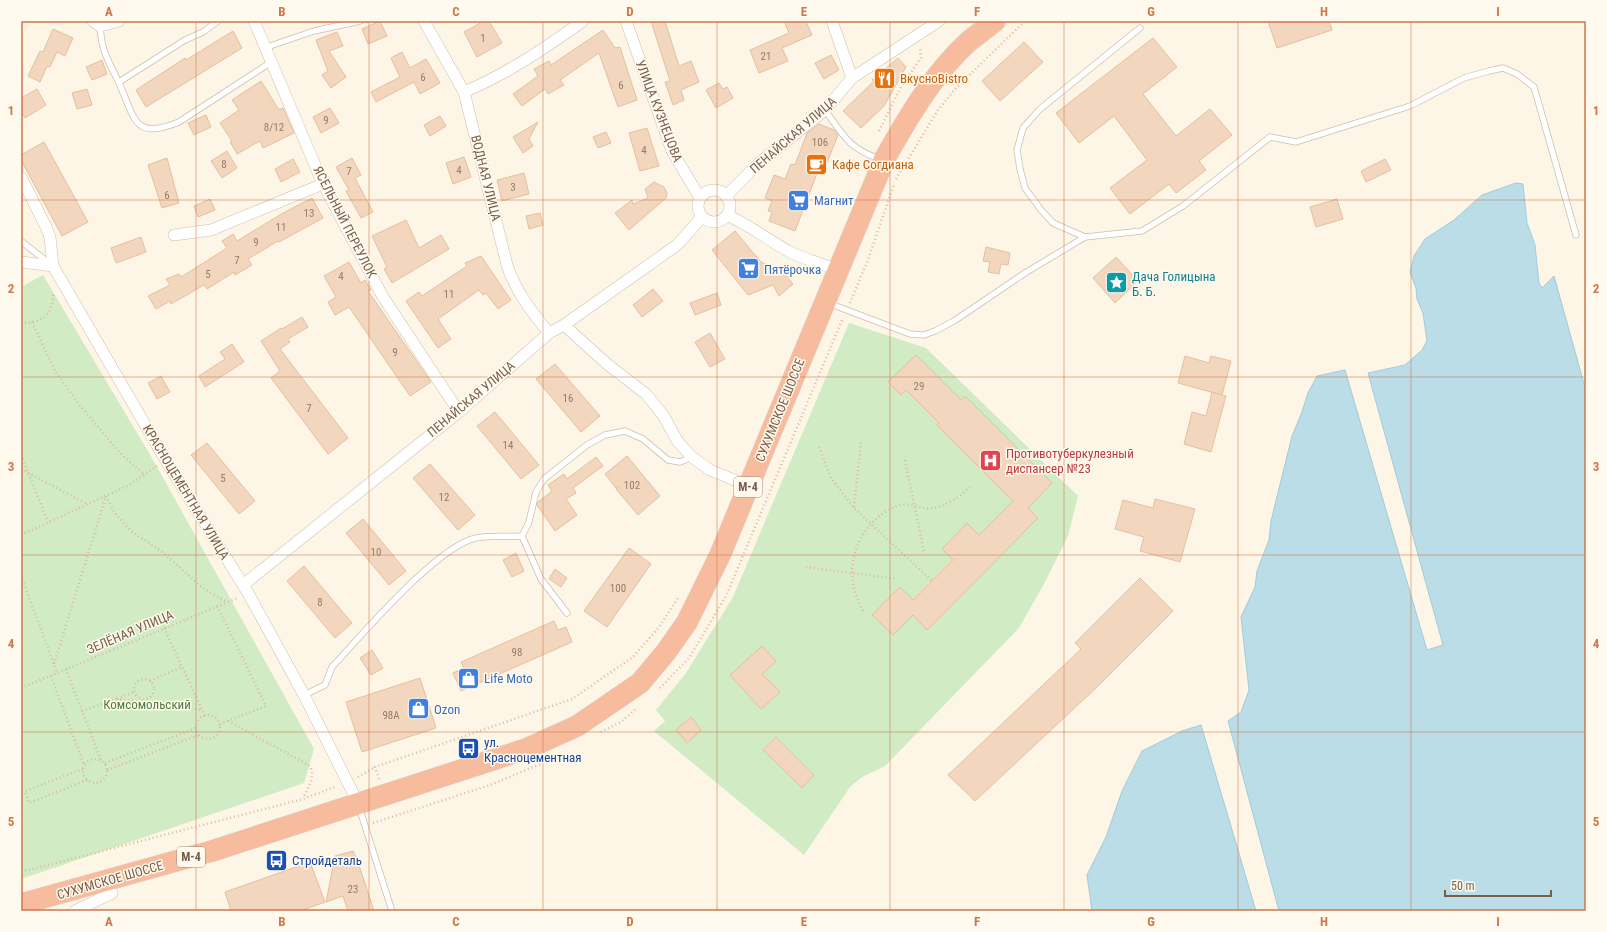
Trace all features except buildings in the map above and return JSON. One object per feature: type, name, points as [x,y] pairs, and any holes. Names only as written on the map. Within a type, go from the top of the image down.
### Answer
[{"type":"highway","name":"СУХУМСКОЕ ШОССЕ","points":[[21,904],[212,851],[359,805],[526,749],[577,726],[640,683],[666,652],[687,622],[720,556],[825,301],[875,157],[914,109],[938,76],[967,43],[995,21]]},
{"type":"highway","name":"СУХУМСКОЕ ШОССЕ","points":[[49,911],[216,860],[359,805]]},
{"type":"street","points":[[97,23],[119,21]]},
{"type":"street","name":"ЯСЕЛЬНЫЙ ПЕРЕУЛОК","points":[[254,21],[273,61],[323,184],[383,297],[459,412]]},
{"type":"street","name":"ВОДНАЯ УЛИЦА","points":[[424,21],[464,92],[507,265],[514,284],[524,302],[549,333]]},
{"type":"street","points":[[464,92],[488,82],[546,47],[583,21]]},
{"type":"street","name":"УЛИЦА КУЗНЕЦОВА","points":[[626,21],[672,151],[700,198]]},
{"type":"street","points":[[832,21],[852,78]]},
{"type":"street","name":"ПЕНАЙСКАЯ УЛИЦА","points":[[726,196],[759,163],[825,110],[852,78],[917,37],[939,21]]},
{"type":"street","name":"КРАСНОЦЕМЕНТНАЯ УЛИЦА","points":[[21,178],[50,237],[53,266],[165,459],[245,589],[304,695],[359,805]]},
{"type":"street","points":[[174,235],[211,230],[323,184]]},
{"type":"street","points":[[712,190],[720,192],[726,196],[729,202],[727,214],[722,220],[715,222],[708,221],[702,217],[698,211],[700,198],[705,193],[712,190]]},
{"type":"street","points":[[727,214],[754,228],[788,250],[804,258],[837,269]]},
{"type":"street","name":"ПЕНАЙСКАЯ УЛИЦА","points":[[245,589],[459,412],[549,333],[564,325],[677,245],[702,217]]},
{"type":"street","points":[[21,262],[53,266]]},
{"type":"street","points":[[564,325],[607,364],[646,394],[663,415],[678,442],[692,457],[710,470],[749,486]]},
{"type":"street","points":[[75,911],[112,893]]},
{"type":"lane","points":[[119,82],[185,40],[203,32],[218,21]]},
{"type":"lane","points":[[267,47],[314,31],[360,21]]},
{"type":"lane","points":[[97,23],[101,44],[108,63],[119,82],[130,112],[138,123],[152,129],[162,129],[180,122],[273,61]]},
{"type":"lane","points":[[1085,236],[1053,223],[1041,210],[1025,188],[1020,169],[1018,150],[1023,128],[1040,109],[1140,28]]},
{"type":"lane","points":[[825,301],[910,334],[924,335],[936,331],[954,321],[1085,236],[1142,231],[1183,206],[1270,137],[1296,142],[1410,106],[1464,78],[1504,68],[1517,74],[1534,87],[1576,235]]},
{"type":"lane","points":[[825,110],[848,142],[857,150],[875,157]]},
{"type":"lane","points":[[21,241],[53,266]]},
{"type":"lane","points":[[522,536],[529,522],[536,492],[544,479],[587,445],[605,435],[625,431],[643,439],[668,460],[680,462],[692,457]]},
{"type":"lane","points":[[522,536],[541,579],[568,613]]},
{"type":"lane","points":[[304,695],[325,685],[332,667],[421,574],[446,553],[475,538],[522,536]]},
{"type":"lane","points":[[359,805],[392,911]]},
{"type":"path","points":[[875,157],[902,85],[921,58],[917,37]]},
{"type":"path","points":[[21,324],[37,321],[51,309],[54,294],[50,279],[53,266]]},
{"type":"path","points":[[32,322],[55,371],[81,407],[122,455],[145,475]]},
{"type":"path","points":[[854,508],[861,441]]},
{"type":"path","points":[[819,447],[831,478],[854,508],[932,581]]},
{"type":"path","points":[[21,455],[48,522]]},
{"type":"path","points":[[21,535],[130,485],[165,459]]},
{"type":"path","points":[[905,460],[924,552]]},
{"type":"path","points":[[21,469],[87,504]]},
{"type":"path","points":[[864,611],[855,594],[852,573],[859,539],[871,524],[880,515],[892,508],[902,505],[926,508],[939,507],[954,500],[970,487]]},
{"type":"path","points":[[106,496],[114,512],[131,531],[160,550],[203,588],[228,602]]},
{"type":"path","points":[[54,664],[106,496]]},
{"type":"path","points":[[806,568],[897,579]]},
{"type":"path","points":[[21,576],[57,673]]},
{"type":"path","name":"ЗЕЛЁНАЯ УЛИЦА","points":[[21,688],[228,602],[245,589]]},
{"type":"path","points":[[21,872],[302,799],[348,782],[375,767],[572,699],[633,657],[659,627],[682,591]]},
{"type":"path","points":[[217,606],[266,706],[220,724]]},
{"type":"path","points":[[164,628],[205,716]]},
{"type":"path","points":[[150,681],[154,690],[148,698],[139,697],[134,692],[134,686],[138,681],[143,679],[150,681],[182,667]]},
{"type":"path","points":[[66,669],[101,760],[107,770],[106,776],[100,781],[94,783],[87,780],[29,802],[24,791],[83,769]]},
{"type":"path","points":[[51,676],[84,765],[83,769],[87,780]]},
{"type":"path","points":[[82,711],[134,692]]},
{"type":"path","points":[[116,699],[202,710]]},
{"type":"path","points":[[205,716],[214,717],[220,724],[220,731],[214,738],[204,739],[198,735],[196,728],[198,722],[205,716]]},
{"type":"path","points":[[228,721],[310,766],[314,773],[311,784],[302,799]]},
{"type":"path","points":[[104,763],[196,728]]},
{"type":"path","points":[[107,770],[198,735]]},
{"type":"path","points":[[84,765],[92,759],[101,760]]},
{"type":"path","points":[[375,767],[391,817]]},
{"type":"green space","name":"Комсомольский","points":[[43,275],[152,458],[314,749],[304,783],[21,879],[21,287]]},
{"type":"green space","points":[[849,323],[926,348],[1078,496],[1068,536],[1045,582],[1019,628],[885,766],[862,777],[850,787],[804,855],[654,731],[665,721],[656,710],[686,673],[733,597]]},
{"type":"water","points":[[1516,183],[1523,184],[1527,223],[1535,245],[1539,283],[1542,288],[1554,276],[1586,391],[1586,911],[1279,911],[1228,721],[1241,712],[1249,690],[1241,617],[1255,587],[1257,571],[1269,540],[1271,521],[1292,436],[1308,393],[1317,376],[1345,370],[1427,650],[1443,645],[1368,373],[1405,365],[1422,350],[1427,341],[1423,313],[1417,299],[1416,288],[1410,272],[1414,256],[1425,239],[1454,220],[1482,195]]},
{"type":"water","points":[[1201,725],[1256,911],[1092,911],[1087,875],[1106,837],[1122,791],[1142,751],[1182,731]]},
{"type":"place","name":"ВкусноBistro","points":[[884,78]]},
{"type":"place","name":"Кафе Согдиана","points":[[816,164]]},
{"type":"place","name":"Магнит","points":[[799,200]]},
{"type":"place","name":"Пятёрочка","points":[[749,269]]},
{"type":"place","name":"Дача Голицына Б. Б.","points":[[1117,283]]},
{"type":"place","name":"Противотуберкулезный диспансер №23","points":[[990,460]]},
{"type":"place","name":"Life Moto","points":[[469,678]]},
{"type":"place","name":"Ozon","points":[[419,709]]},
{"type":"place","name":"ул. Красноцементная","points":[[468,749]]},
{"type":"place","name":"Стройдеталь","points":[[277,860]]}]
